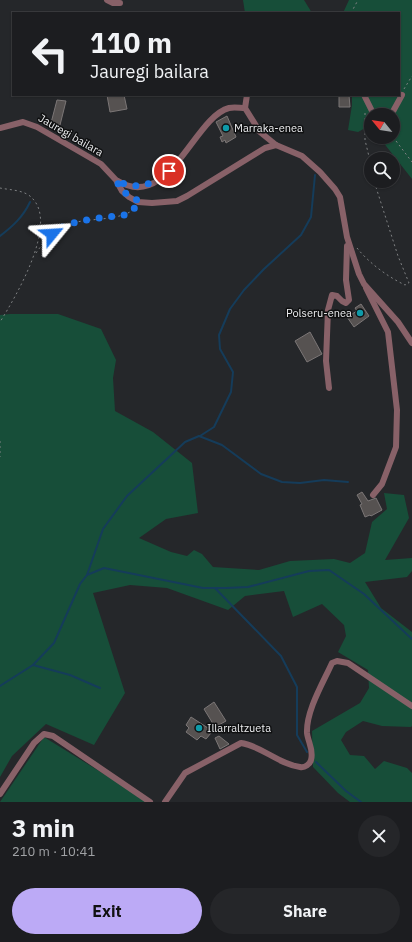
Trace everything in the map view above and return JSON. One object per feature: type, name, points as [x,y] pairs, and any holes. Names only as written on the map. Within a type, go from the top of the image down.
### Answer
[{"type":"street","points":[[107,0],[113,3],[120,3]]},
{"type":"street","points":[[395,108],[402,95]]},
{"type":"street","points":[[247,96],[245,108],[260,132],[276,146],[296,154],[310,162],[335,189],[341,203],[347,237],[356,268],[388,332],[397,410],[396,447],[382,484],[374,495]]},
{"type":"street","points":[[366,98],[371,108]]},
{"type":"street","points":[[116,180],[132,187],[148,185],[161,179],[217,116],[229,108],[245,108]]},
{"type":"street","name":"Jauregi bailara","points":[[0,128],[16,122],[30,123],[102,164],[116,180],[122,191],[140,202]]},
{"type":"street","points":[[140,202],[177,201],[246,158],[265,148],[276,146]]},
{"type":"street","points":[[328,388],[326,361],[330,301],[332,295],[335,294],[342,302],[346,303],[349,300],[346,280],[347,237]]},
{"type":"street","points":[[364,284],[398,322],[412,343]]},
{"type":"street","points":[[165,802],[186,773],[241,743],[251,744],[286,763],[301,768],[306,767],[311,762],[312,754],[307,733],[316,698],[332,663],[338,661],[348,663],[412,706]]},
{"type":"street","points":[[0,794],[34,743],[44,734],[53,736],[150,802]]},
{"type":"path","points":[[352,12],[358,0]]},
{"type":"path","points":[[402,95],[412,76]]},
{"type":"path","points":[[366,98],[364,126],[369,152]]},
{"type":"path","points":[[398,144],[412,162]]},
{"type":"path","points":[[0,188],[24,193],[32,197],[37,204],[40,224],[38,246],[12,302],[0,322]]},
{"type":"path","points":[[376,188],[398,256],[409,283],[412,286]]},
{"type":"path","points":[[34,255],[52,234],[60,228],[75,223],[125,215],[131,212],[140,202]]},
{"type":"path","points":[[356,246],[371,262],[402,283],[409,283]]},
{"type":"path","points":[[0,441],[0,458]]},
{"type":"green space","points":[[243,0],[304,0],[311,12],[245,12]]},
{"type":"green space","points":[[349,0],[412,0],[412,179],[400,164],[400,152],[391,152],[384,144],[400,144],[400,108],[364,108],[364,129],[358,132],[348,130],[352,96],[400,96],[400,12],[343,12]]},
{"type":"green space","points":[[58,314],[101,329],[116,360],[113,378],[115,411],[153,432],[192,463],[198,513],[166,519],[139,538],[171,552],[187,556],[194,550],[202,554],[213,567],[259,570],[290,561],[334,559],[350,563],[365,553],[372,522],[387,509],[384,493],[404,495],[409,518],[385,560],[412,558],[412,571],[407,577],[365,582],[381,608],[412,632],[412,726],[382,726],[363,721],[346,732],[341,740],[350,755],[364,756],[375,769],[384,761],[407,768],[412,773],[412,802],[350,802],[338,793],[313,767],[312,731],[360,703],[369,688],[368,670],[338,652],[346,636],[344,625],[322,604],[293,617],[284,591],[245,596],[228,610],[167,588],[130,585],[93,593],[125,693],[94,745],[46,724],[12,756],[0,777],[0,315]]},
{"type":"green space","points":[[44,737],[149,802],[0,802]]},
{"type":"building","points":[[107,96],[124,96],[127,109],[110,112]]},
{"type":"building","points":[[339,96],[349,96],[350,107],[339,107]]},
{"type":"building","points":[[57,100],[66,101],[60,125],[51,123]]},
{"type":"building","name":"Marraka-enea","points":[[227,116],[236,137],[226,143],[225,140],[222,142],[220,137],[223,136],[216,122]]},
{"type":"building","name":"Polseru-enea","points":[[361,304],[369,316],[354,327],[347,317],[357,311],[355,308]]},
{"type":"building","points":[[310,332],[322,354],[307,362],[295,341]]},
{"type":"building","points":[[362,492],[368,501],[376,498],[382,510],[371,516],[365,517],[360,505],[362,504],[357,495]]},
{"type":"building","points":[[214,702],[226,721],[215,727],[204,709]]},
{"type":"building","name":"Illarraltzueta","points":[[191,717],[211,730],[209,731],[211,733],[206,739],[201,736],[197,740],[186,732],[189,728],[186,725]]},
{"type":"building","points":[[219,736],[229,744],[220,749],[215,738]]},
{"type":"waterway","points":[[200,436],[214,427],[231,392],[233,372],[220,349],[219,335],[230,309],[244,290],[264,269],[301,235],[311,217],[315,175]]},
{"type":"waterway","points":[[0,236],[17,221],[30,202]]},
{"type":"waterway","points":[[87,575],[103,529],[127,496],[185,442],[199,436],[222,445],[261,474],[282,482],[300,483],[324,480],[348,482]]},
{"type":"waterway","points":[[0,686],[33,665],[54,643],[80,584],[87,575],[104,568],[203,588],[248,587],[309,571],[329,570],[364,594],[412,639]]},
{"type":"waterway","points":[[215,588],[281,656],[297,687],[297,735],[307,752]]},
{"type":"waterway","points":[[33,665],[70,675],[100,688]]},
{"type":"waterway","points":[[316,762],[346,791],[361,802]]},
{"type":"place","name":"Marraka-enea","points":[[226,128]]},
{"type":"place","name":"Polseru-enea","points":[[360,313]]},
{"type":"place","name":"Illarraltzueta","points":[[199,728]]},
{"type":"route","points":[[52,234],[55,230],[75,223],[125,215],[131,212],[140,202],[129,197],[122,191],[116,180],[124,185],[132,187],[148,185],[161,179],[169,171]]}]
